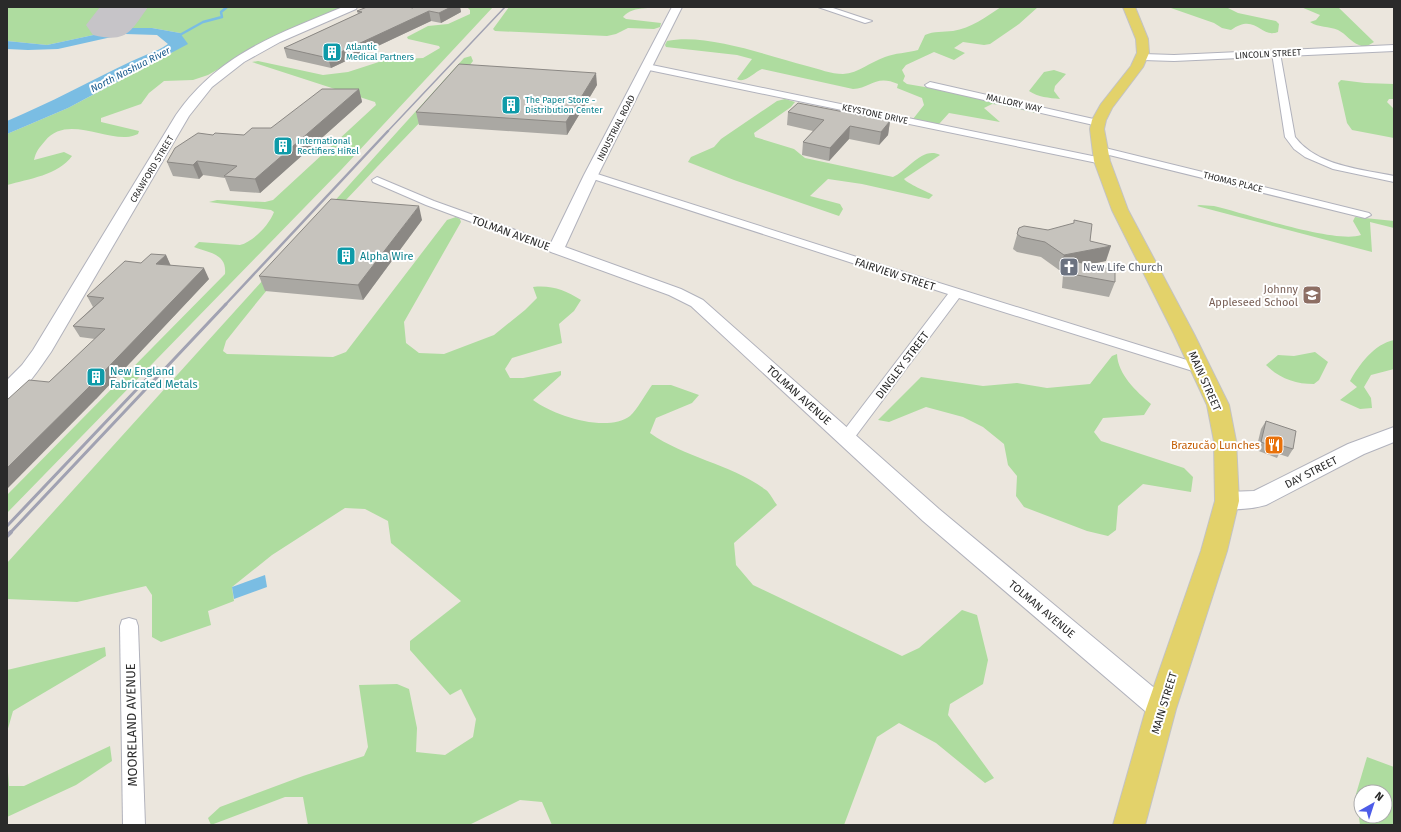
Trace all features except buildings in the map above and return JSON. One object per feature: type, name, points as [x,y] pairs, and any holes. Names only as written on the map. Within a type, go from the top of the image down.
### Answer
[{"type":"main road","name":"CRAWFORD STREET","points":[[7,392],[29,369],[41,352],[183,115],[199,93],[218,75],[249,55],[289,34],[352,7]]},
{"type":"main road","points":[[1098,123],[1103,110],[1137,67],[1142,57],[1143,44],[1129,7]]},
{"type":"main road","name":"MAIN STREET","points":[[1098,123],[1102,156],[1120,210],[1218,404],[1225,441],[1227,501],[1210,565],[1161,709],[1129,825]]},
{"type":"main road","name":"DAY STREET","points":[[1227,501],[1258,499],[1356,449],[1394,434]]},
{"type":"street","name":"INDUSTRIAL ROAD","points":[[556,249],[591,175],[677,7]]},
{"type":"street","points":[[822,7],[868,21]]},
{"type":"street","name":"LINCOLN STREET","points":[[1142,57],[1168,58],[1394,48]]},
{"type":"street","points":[[1276,53],[1290,137],[1293,143],[1305,153],[1329,164],[1394,179]]},
{"type":"street","name":"KEYSTONE DRIVE","points":[[647,67],[1102,156]]},
{"type":"street","name":"MALLORY WAY","points":[[930,85],[1098,123]]},
{"type":"street","name":"THOMAS PLACE","points":[[1102,156],[1365,215]]},
{"type":"street","name":"FAIRVIEW STREET","points":[[591,175],[956,293],[1200,369]]},
{"type":"street","name":"TOLMAN AVENUE","points":[[378,180],[430,203],[675,292],[697,303],[847,437],[931,515],[1161,709]]},
{"type":"street","name":"DINGLEY STREET","points":[[847,437],[956,293]]},
{"type":"street","name":"MOORELAND AVENUE","points":[[129,626],[134,825]]},
{"type":"green space","points":[[7,7],[109,7],[93,27],[128,24],[140,9],[154,7],[344,7],[250,51],[208,75],[193,80],[164,81],[149,93],[141,104],[101,118],[101,122],[139,131],[138,134],[128,137],[73,129],[62,130],[53,134],[39,148],[34,160],[64,152],[72,156],[59,168],[51,172],[7,185],[7,134],[68,108],[172,53],[180,33],[152,28],[126,28],[47,45],[7,41]]},
{"type":"green space","points":[[467,7],[493,7],[341,170],[7,513],[7,495],[225,274],[225,267],[220,258],[216,255],[194,247],[199,242],[240,245],[245,243],[260,232],[269,222],[274,212],[271,210],[209,202],[217,200],[265,202],[273,200],[376,105],[375,102],[252,62],[258,61],[323,75],[348,72],[385,60],[423,58],[440,48],[439,46],[408,39],[407,37],[428,26],[448,24],[470,14],[470,10]]},
{"type":"green space","points":[[509,7],[669,7],[633,10],[623,17],[626,19],[661,23],[660,27],[654,29],[628,28],[616,34],[607,36],[495,31],[493,29]]},
{"type":"green space","points":[[1001,7],[1038,7],[1019,24],[990,44],[984,45],[963,42],[954,48],[965,53],[954,60],[934,52],[906,65],[902,70],[905,76],[903,81],[907,84],[948,91],[1037,111],[1036,113],[992,104],[984,108],[1000,122],[949,113],[939,124],[913,119],[924,105],[922,98],[897,88],[898,84],[884,80],[853,89],[762,69],[746,79],[740,80],[737,79],[752,59],[737,55],[666,47],[665,45],[667,41],[683,39],[701,40],[737,47],[830,72],[843,74],[854,72],[889,56],[918,50],[925,35],[935,32],[960,30],[978,22]]},
{"type":"green space","points":[[1168,7],[1226,7],[1238,13],[1276,21],[1279,24],[1278,32],[1267,32],[1252,25],[1246,24],[1240,25],[1231,30],[1222,28],[1214,23]]},
{"type":"green space","points":[[1301,7],[1338,7],[1374,42],[1367,46],[1361,46],[1353,42],[1338,30],[1313,24],[1310,22],[1316,20],[1320,15]]},
{"type":"green space","points":[[471,56],[473,61],[447,92],[420,123],[327,220],[276,280],[226,341],[223,351],[227,354],[333,357],[346,352],[447,220],[456,217],[460,219],[461,222],[404,322],[406,343],[419,353],[444,354],[494,335],[525,310],[537,298],[533,287],[558,289],[581,300],[574,311],[559,324],[562,343],[512,358],[505,369],[510,378],[523,378],[561,371],[561,375],[533,400],[554,412],[567,417],[595,423],[620,421],[630,416],[652,385],[671,385],[699,395],[692,403],[656,418],[650,433],[678,449],[723,467],[752,481],[766,490],[777,505],[734,543],[736,565],[753,585],[902,656],[919,648],[962,610],[977,615],[988,660],[983,684],[950,704],[948,715],[994,778],[985,783],[936,743],[899,723],[877,737],[844,825],[552,825],[542,802],[520,800],[469,825],[308,825],[303,797],[285,797],[211,825],[208,818],[220,807],[303,776],[364,756],[368,747],[359,685],[397,684],[409,689],[417,728],[416,752],[445,755],[473,737],[476,719],[461,689],[450,695],[410,650],[410,641],[461,601],[391,543],[388,521],[365,509],[345,508],[272,555],[232,587],[234,601],[208,611],[211,625],[161,642],[152,637],[152,595],[146,586],[77,602],[7,599],[7,563],[464,58]]},
{"type":"green space","points":[[1054,70],[1066,74],[1055,86],[1054,91],[1060,99],[1040,96],[1029,91],[1044,72]]},
{"type":"green space","points":[[1341,80],[1394,84],[1394,99],[1389,99],[1387,102],[1394,109],[1394,138],[1352,130],[1347,123],[1338,83]]},
{"type":"green space","points":[[785,99],[795,102],[791,107],[754,133],[755,137],[794,149],[805,158],[893,177],[921,156],[933,153],[940,155],[904,179],[933,195],[929,199],[862,184],[828,179],[810,196],[840,204],[843,209],[839,216],[734,180],[688,162],[691,157],[714,147],[721,139],[777,101]]},
{"type":"green space","points":[[1197,206],[1214,206],[1311,232],[1331,235],[1348,237],[1361,235],[1353,221],[1355,217],[1394,221],[1394,228],[1370,222],[1372,252]]},
{"type":"green space","points":[[1394,340],[1394,369],[1371,375],[1364,387],[1371,398],[1372,408],[1360,409],[1340,400],[1357,387],[1350,381],[1368,356],[1380,346]]},
{"type":"green space","points":[[1315,352],[1328,362],[1319,380],[1314,384],[1300,383],[1282,377],[1266,365],[1278,355],[1294,356]]},
{"type":"green space","points":[[1117,354],[1118,362],[1124,376],[1151,404],[1144,415],[1103,418],[1094,432],[1101,441],[1184,468],[1193,477],[1191,492],[1143,484],[1118,506],[1116,530],[1108,536],[1087,531],[1024,507],[1016,496],[1017,476],[1008,465],[1004,444],[983,427],[963,417],[926,407],[889,422],[878,420],[921,377],[983,386],[1017,383],[1047,388],[1090,384],[1112,356]]},
{"type":"green space","points":[[105,647],[106,656],[13,711],[7,732],[7,670]]},
{"type":"green space","points":[[110,746],[112,761],[76,785],[7,817],[7,759],[9,786],[24,786]]},
{"type":"green space","points":[[1367,757],[1394,767],[1394,825],[1360,825],[1393,824],[1393,784],[1359,784]]},
{"type":"water","name":"North Nashua River","points":[[126,28],[152,28],[180,33],[188,44],[68,108],[7,134],[7,121],[168,44],[157,35],[125,34],[58,49],[7,49],[7,41],[47,45]]},
{"type":"water","points":[[265,575],[267,587],[234,599],[232,587]]},
{"type":"waterway","points":[[178,36],[203,22],[222,17],[221,12],[227,7]]},
{"type":"runway","points":[[110,25],[125,7]]},
{"type":"railway","points":[[387,132],[505,7]]},
{"type":"railway","points":[[225,305],[388,131]]},
{"type":"railway","points":[[10,533],[226,304]]},
{"type":"railway","points":[[7,526],[157,368]]},
{"type":"railway","points":[[7,536],[10,533]]},
{"type":"place","name":"Atlantic Medical Partners","points":[[332,52]]},
{"type":"place","name":"The Paper Store - Distribution Center","points":[[511,105]]},
{"type":"place","name":"International Rectifiers HiRel","points":[[283,146]]},
{"type":"place","name":"Alpha Wire","points":[[346,256]]},
{"type":"place","name":"New Life Church","points":[[1069,267]]},
{"type":"place","name":"Johnny Appleseed School","points":[[1312,295]]},
{"type":"place","name":"New England Fabricated Metals","points":[[96,377]]},
{"type":"place","name":"Brazucăo Lunches","points":[[1274,445]]}]
